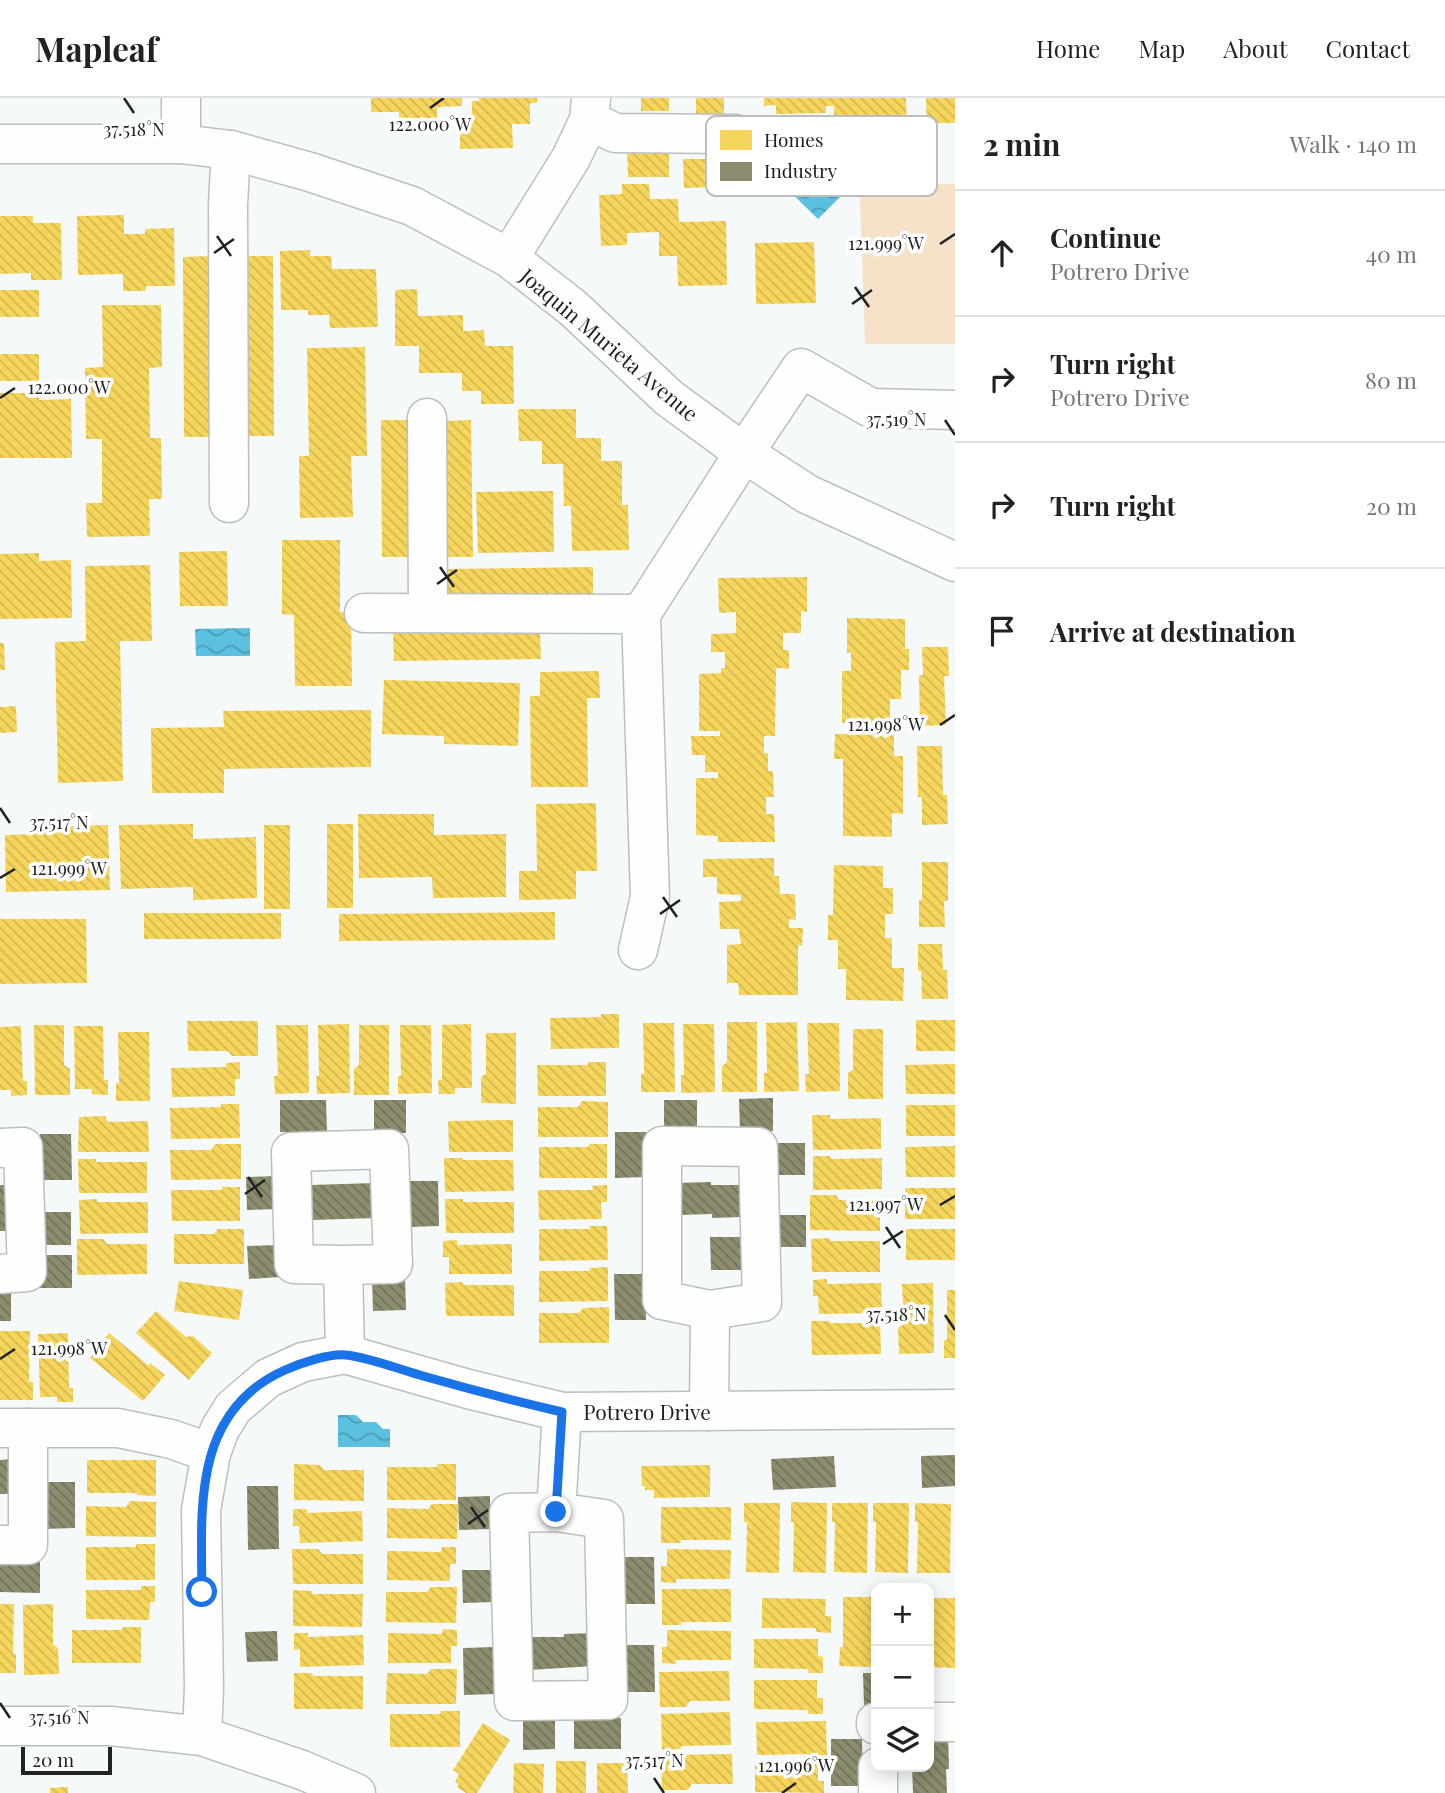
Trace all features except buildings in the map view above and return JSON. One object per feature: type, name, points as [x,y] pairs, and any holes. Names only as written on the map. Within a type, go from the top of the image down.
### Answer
[{"type":"street","points":[[181,98],[181,144]]},
{"type":"street","points":[[509,258],[571,158],[590,109],[615,134],[706,134]]},
{"type":"street","name":"Joaquin Murieta Avenue","points":[[0,144],[181,144],[231,150],[412,205],[509,258],[573,308],[669,398],[744,453],[807,494],[955,562]]},
{"type":"street","points":[[229,503],[228,204],[231,150]]},
{"type":"street","points":[[638,950],[650,897],[641,614],[801,368],[871,408],[955,410]]},
{"type":"street","points":[[427,418],[428,613]]},
{"type":"street","points":[[364,613],[641,614]]},
{"type":"street","points":[[662,1146],[758,1147],[762,1301],[710,1310],[662,1300],[662,1146]]},
{"type":"street","points":[[0,1148],[23,1147],[26,1272],[0,1273]]},
{"type":"street","points":[[343,1265],[345,1354]]},
{"type":"street","points":[[709,1411],[710,1310]]},
{"type":"street","name":"Potrero Drive","points":[[202,1736],[204,1688],[201,1510],[211,1453],[219,1429],[233,1408],[268,1378],[303,1362],[345,1354],[562,1412],[955,1409]]},
{"type":"street","points":[[556,1512],[562,1412]]},
{"type":"street","points":[[0,1545],[28,1545],[14,1428],[118,1428],[171,1439],[211,1453]]},
{"type":"street","points":[[556,1512],[604,1519],[608,1700],[514,1702],[509,1513],[556,1512]]},
{"type":"street","points":[[934,1722],[955,1722]]},
{"type":"street","points":[[0,1726],[111,1726],[202,1736],[299,1781],[356,1793]]},
{"type":"street","points":[[878,1772],[878,1793]]},
{"type":"shaded area","points":[[937,184],[955,184],[955,344],[865,344],[860,197],[937,196]]},
{"type":"water","points":[[794,196],[841,196],[818,219]]},
{"type":"water","points":[[250,628],[250,656],[196,656],[195,629]]},
{"type":"water","points":[[338,1415],[356,1415],[363,1422],[376,1422],[383,1429],[390,1429],[390,1447],[338,1447]]},
{"type":"route","points":[[202,1592],[201,1510],[211,1453],[219,1429],[233,1408],[268,1378],[303,1362],[345,1354],[562,1412],[556,1512]]}]
